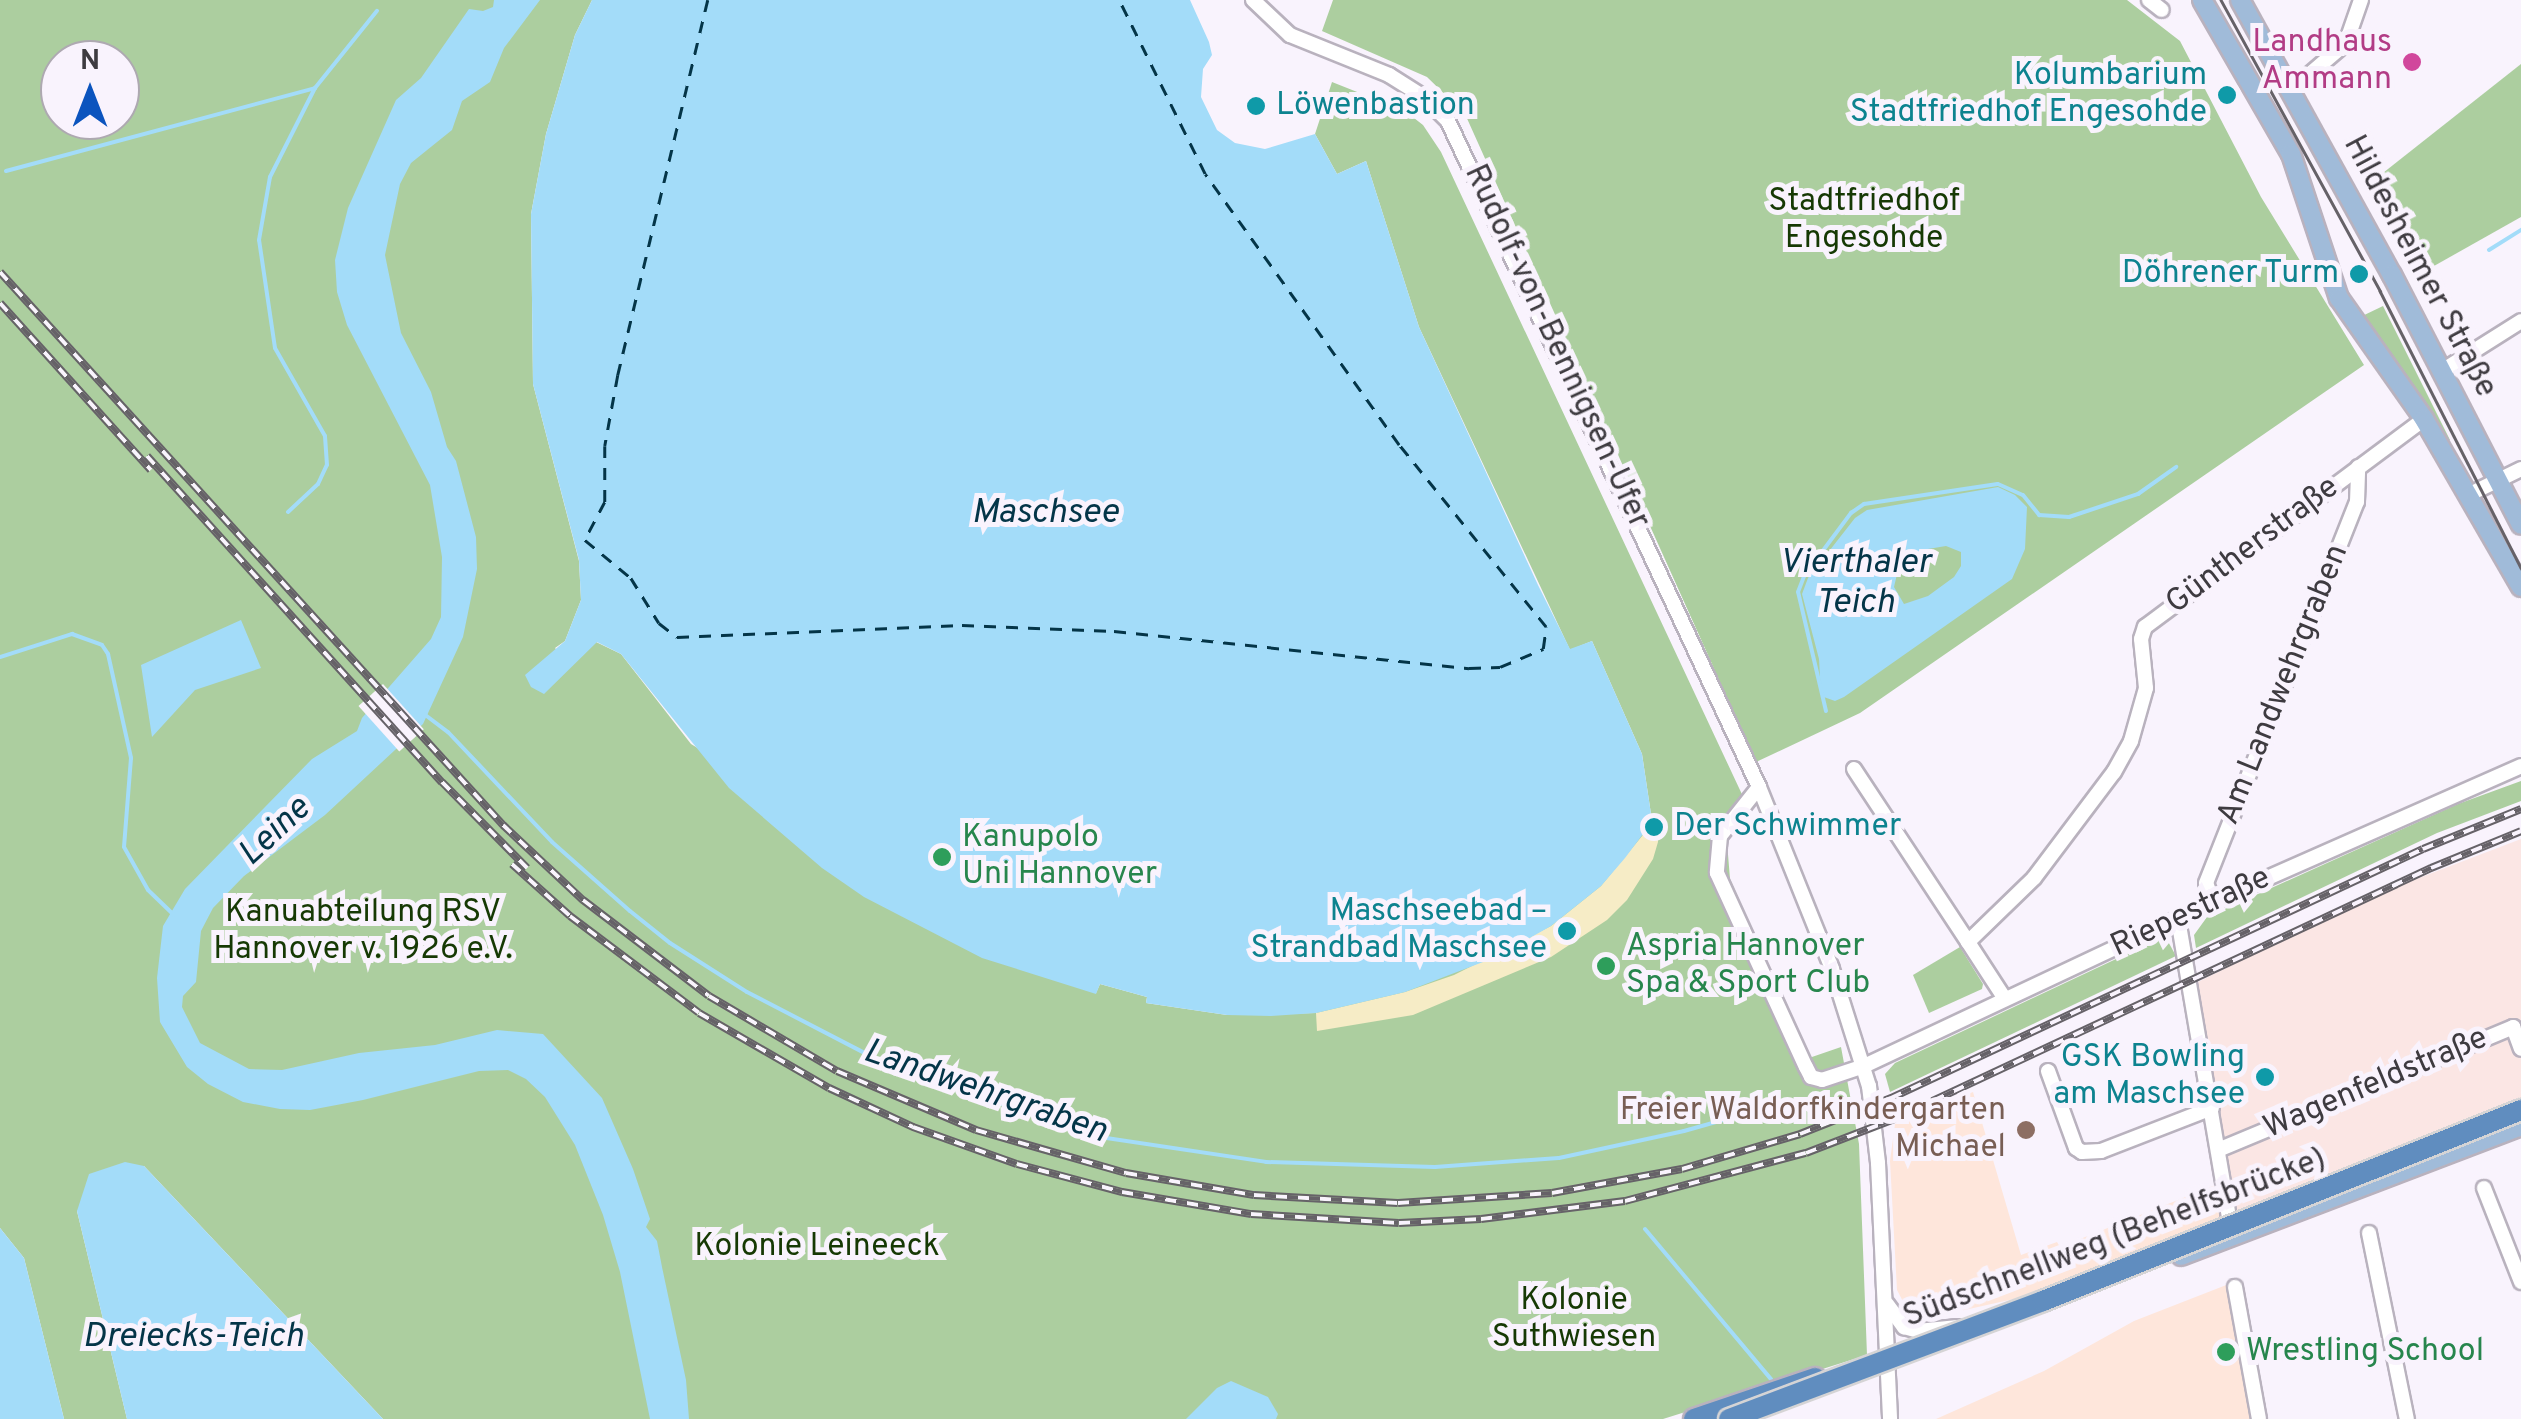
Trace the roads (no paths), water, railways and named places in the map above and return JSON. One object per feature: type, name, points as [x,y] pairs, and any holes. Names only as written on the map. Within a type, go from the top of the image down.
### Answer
[{"type":"highway","name":"Südschnellweg (Behelfsbrücke)","points":[[1729,1419],[2026,1308],[2521,1114]]},
{"type":"highway","name":"Südschnellweg (Behelfsbrücke)","points":[[1747,1419],[2063,1300],[2521,1114]]},
{"type":"highway","points":[[1694,1419],[1829,1374],[1859,1372],[1888,1362]]},
{"type":"main road","name":"Hildesheimer Straße","points":[[2202,0],[2292,154],[2339,298],[2424,419],[2521,587]]},
{"type":"main road","name":"Hildesheimer Straße","points":[[2240,0],[2442,371],[2521,525]]},
{"type":"main road","points":[[1888,1362],[2232,1237],[2521,1126]]},
{"type":"street","name":"Rudolf-von-Bennigsen-Ufer","points":[[1253,0],[1290,35],[1389,75],[1424,97],[1448,121],[1754,792],[1832,969],[1864,1066],[1872,1104],[1890,1419]]},
{"type":"street","points":[[2149,0],[2162,10]]},
{"type":"street","points":[[2290,91],[2346,43],[2361,0]]},
{"type":"street","points":[[2442,371],[2521,322]]},
{"type":"street","name":"Güntherstraße","points":[[1968,942],[2034,878],[2131,742],[2146,688],[2140,640],[2145,627],[2424,419]]},
{"type":"street","name":"Am Landwehrgraben","points":[[2213,902],[2206,884],[2357,502],[2358,467]]},
{"type":"street","points":[[2470,494],[2521,469]]},
{"type":"street","name":"Riepestraße","points":[[1864,1066],[2213,902],[2521,766]]},
{"type":"street","points":[[1854,769],[2005,999]]},
{"type":"street","points":[[1754,792],[1720,836],[1717,872],[1811,1076],[1822,1080],[1864,1066]]},
{"type":"street","points":[[2178,919],[2232,1237]]},
{"type":"street","name":"Wagenfeldstraße","points":[[2218,1150],[2513,1027],[2521,1049]]},
{"type":"street","points":[[2048,1071],[2076,1148],[2082,1152],[2101,1152],[2212,1108]]},
{"type":"street","points":[[2484,1188],[2521,1282]]},
{"type":"street","points":[[2369,1234],[2407,1419]]},
{"type":"street","points":[[2235,1286],[2259,1419]]},
{"type":"street","points":[[1885,1299],[1900,1323],[1918,1331],[1993,1324]]},
{"type":"water","name":"Leine","points":[[494,0],[540,0],[504,48],[490,82],[462,101],[452,130],[411,163],[400,184],[385,255],[401,333],[431,392],[447,447],[456,461],[476,537],[477,569],[463,637],[423,724],[325,815],[244,876],[213,908],[201,931],[196,982],[183,996],[182,1007],[200,1043],[249,1069],[282,1070],[359,1053],[435,1045],[497,1030],[543,1034],[602,1098],[633,1169],[650,1219],[646,1227],[657,1241],[686,1380],[689,1419],[650,1419],[620,1272],[603,1215],[575,1145],[545,1097],[526,1079],[508,1070],[479,1071],[363,1100],[310,1110],[280,1109],[243,1102],[208,1084],[187,1067],[160,1022],[157,978],[163,926],[185,889],[312,759],[357,731],[362,718],[431,639],[441,617],[442,557],[430,485],[347,325],[337,292],[335,260],[348,208],[396,100],[421,78],[469,9],[483,11],[493,7]]},
{"type":"water","name":"Maschsee","points":[[592,0],[1190,0],[1212,55],[1203,69],[1201,97],[1217,130],[1235,143],[1265,149],[1315,134],[1337,174],[1366,161],[1419,327],[1538,585],[1570,649],[1592,641],[1642,754],[1651,814],[1646,830],[1625,858],[1601,886],[1551,926],[1496,957],[1405,992],[1316,1013],[1271,1016],[1227,1015],[1146,1003],[1147,997],[1100,984],[1096,994],[982,958],[864,897],[822,868],[729,788],[621,654],[597,642],[544,694],[531,687],[525,675],[565,641],[581,600],[579,560],[533,384],[531,214],[546,134],[575,35]]},
{"type":"water","name":"Vierthaler Teich","points":[[1998,487],[2015,495],[2027,507],[2025,549],[2012,579],[1835,701],[1821,696],[1819,659],[1802,594],[1808,578],[1855,518],[1867,510]],"holes":[[[1946,546],[1961,552],[1961,566],[1954,577],[1928,596],[1904,604],[1894,587],[1898,570],[1928,549]]]},
{"type":"water","points":[[241,620],[261,668],[195,690],[152,737],[141,665]]},
{"type":"water","name":"Dreiecks-Teich","points":[[125,1162],[144,1166],[383,1419],[127,1419],[77,1211],[89,1174]]},
{"type":"water","points":[[0,1228],[24,1258],[64,1419],[0,1419]]},
{"type":"water","points":[[1231,1381],[1268,1397],[1278,1414],[1276,1419],[1186,1419],[1217,1388]]},
{"type":"waterway","points":[[288,512],[318,484],[327,465],[325,436],[275,348],[259,240],[270,177],[315,88],[377,11]]},
{"type":"waterway","points":[[6,171],[315,88]]},
{"type":"waterway","name":"Landwehrgraben","points":[[2489,250],[2521,230]]},
{"type":"waterway","name":"Landwehrgraben","points":[[1826,711],[1798,592],[1804,576],[1851,513],[1864,504],[1998,484],[2023,495],[2039,515],[2069,517],[2138,494],[2176,467]]},
{"type":"waterway","points":[[0,657],[72,634],[102,645],[108,654],[131,758],[124,847],[148,890],[173,914]]},
{"type":"waterway","name":"Landwehrgraben","points":[[424,714],[448,732],[552,842],[630,911],[670,943],[747,992],[878,1060],[1093,1136],[1266,1162],[1435,1167],[1559,1158],[1684,1131],[1791,1101]]},
{"type":"waterway","points":[[1645,1229],[1771,1379]]},
{"type":"tram line","points":[[2221,0],[2380,291],[2521,568]]},
{"type":"railway","points":[[0,272],[503,825],[583,900],[709,996],[837,1071],[976,1130],[1126,1173],[1254,1195],[1398,1203],[1552,1193],[1682,1169],[1800,1134],[1891,1098],[2423,849],[2521,809]]},
{"type":"railway","points":[[0,303],[151,470]]},
{"type":"railway","points":[[147,456],[442,782],[527,868]]},
{"type":"railway","points":[[512,864],[570,916],[699,1013],[829,1088],[913,1127],[1017,1164],[1122,1192],[1251,1214],[1399,1223],[1481,1219],[1625,1201],[1806,1153],[1894,1119],[2431,868],[2521,831]]},
{"type":"place","name":"Landhaus Ammann","points":[[2412,62]]},
{"type":"place","name":"Kolumbarium Stadtfriedhof Engesohde","points":[[2227,95]]},
{"type":"place","name":"Löwenbastion","points":[[1256,106]]},
{"type":"place","name":"Döhrener Turm","points":[[2359,274]]},
{"type":"place","name":"Der Schwimmer","points":[[1654,827]]},
{"type":"place","name":"Kanupolo Uni Hannover","points":[[942,857]]},
{"type":"place","name":"Maschseebad – Strandbad Maschsee","points":[[1567,931]]},
{"type":"place","name":"Aspria Hannover Spa & Sport Club","points":[[1606,966]]},
{"type":"place","name":"GSK Bowling am Maschsee","points":[[2265,1077]]},
{"type":"place","name":"Freier Waldorfkindergarten Michael","points":[[2026,1130]]},
{"type":"place","name":"Wrestling School","points":[[2226,1352]]},
{"type":"park label","name":"Stadtfriedhof Engesohde","points":[[1864,222]]},
{"type":"park label","name":"Kanuabteilung RSV Hannover v. 1926 e.V.","points":[[363,932]]},
{"type":"park label","name":"Kolonie Leineeck","points":[[817,1247]]},
{"type":"park label","name":"Kolonie Suthwiesen","points":[[1574,1320]]}]
